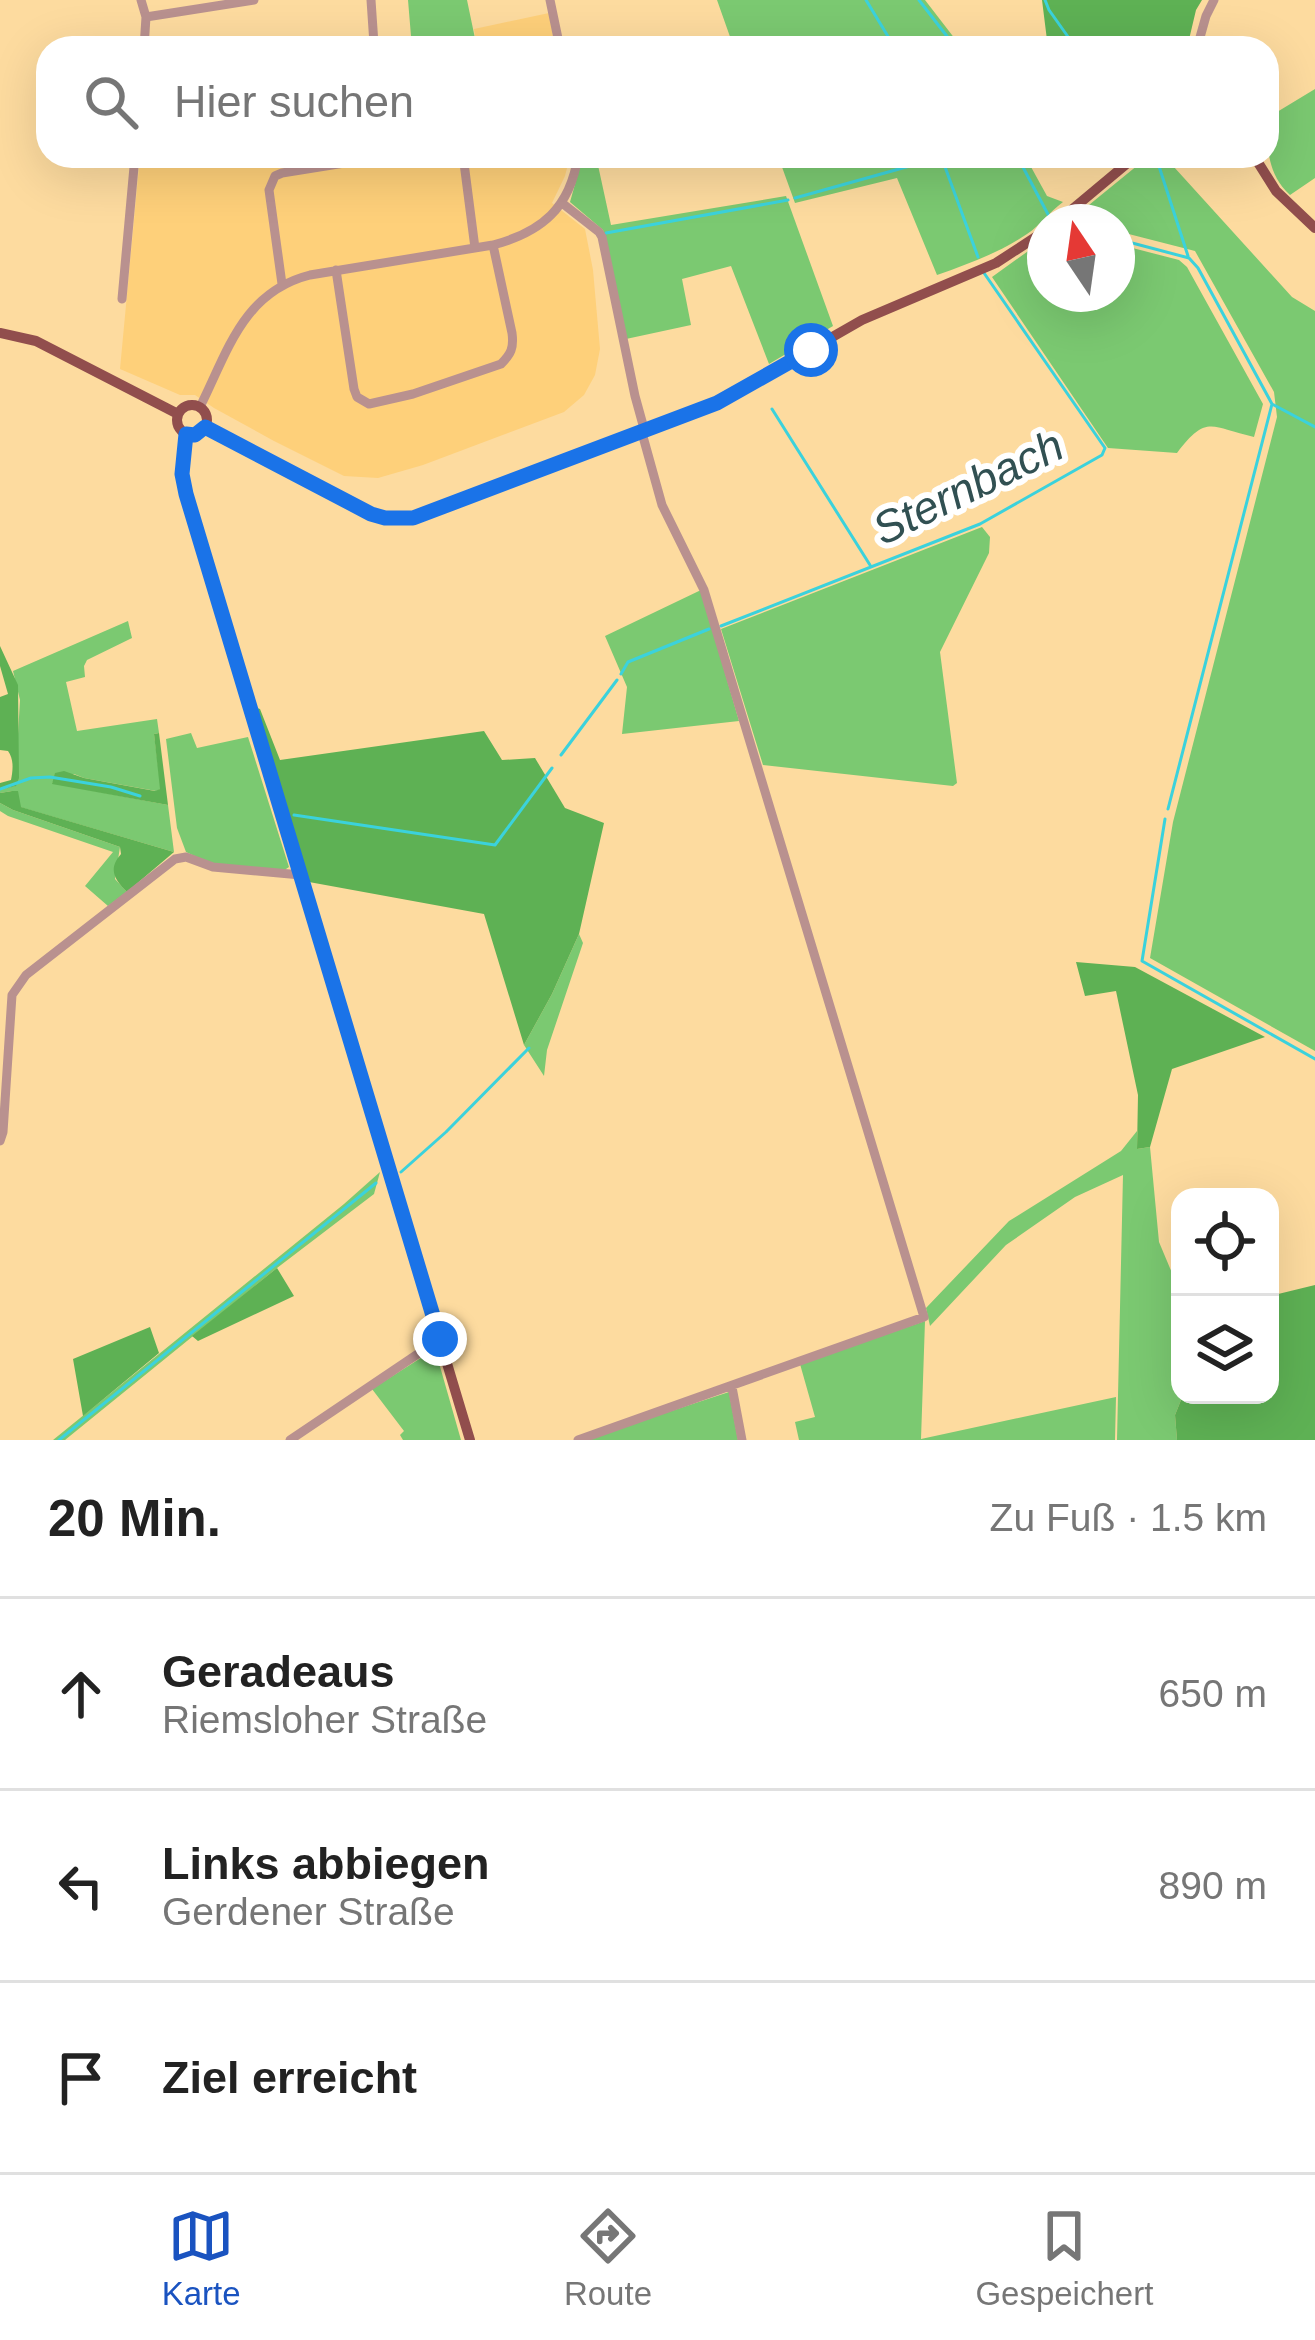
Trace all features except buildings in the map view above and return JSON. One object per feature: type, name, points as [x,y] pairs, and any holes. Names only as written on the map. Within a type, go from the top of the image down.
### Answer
[{"type":"main road","points":[[1079,204],[1122,168]]},
{"type":"main road","points":[[1262,168],[1276,191],[1315,228]]},
{"type":"main road","points":[[205,427],[371,514],[397,519],[428,513],[739,392],[862,320],[995,263],[1027,243]]},
{"type":"main road","points":[[0,333],[36,341],[178,414]]},
{"type":"main road","points":[[187,405],[200,407],[207,418],[205,427],[195,435],[186,434],[177,423],[178,414],[187,405]]},
{"type":"main road","points":[[186,434],[182,458],[186,494],[470,1440]]},
{"type":"street","points":[[141,0],[145,36]]},
{"type":"street","points":[[146,17],[254,0]]},
{"type":"street","points":[[371,0],[373,36]]},
{"type":"street","points":[[550,0],[558,36]]},
{"type":"street","points":[[1200,36],[1214,0]]},
{"type":"street","points":[[122,299],[134,168]]},
{"type":"street","points":[[283,284],[268,190],[274,176],[308,168]]},
{"type":"street","points":[[465,168],[476,248]]},
{"type":"street","points":[[200,407],[247,315],[283,284],[310,274],[493,245],[531,232],[562,203],[575,168]]},
{"type":"street","points":[[562,203],[602,237],[642,433],[662,505],[704,590],[924,1317],[578,1440]]},
{"type":"street","points":[[336,270],[354,389],[369,404],[501,364],[509,356],[514,347],[493,245]]},
{"type":"street","points":[[0,1141],[12,995],[26,975],[175,859],[186,857],[213,868],[301,875]]},
{"type":"street","points":[[290,1440],[440,1339]]},
{"type":"street","points":[[732,1387],[742,1440]]},
{"type":"shaded area","points":[[549,13],[553,36],[475,36],[474,29]]},
{"type":"shaded area","points":[[139,168],[567,168],[552,203],[585,229],[600,349],[595,375],[584,395],[564,412],[423,465],[378,478],[344,476],[195,395],[180,395],[120,369]]},
{"type":"green space","points":[[408,0],[467,0],[474,36],[411,36]]},
{"type":"green space","points":[[717,0],[925,0],[953,36],[730,36]]},
{"type":"green space","points":[[1042,0],[1202,0],[1190,36],[1046,36]]},
{"type":"green space","points":[[1315,89],[1315,178],[1290,195],[1273,168],[1279,168],[1279,111]]},
{"type":"green space","points":[[580,168],[599,168],[611,225],[786,196],[833,326],[769,364],[731,266],[682,279],[691,325],[626,339],[603,230],[570,202]]},
{"type":"green space","points":[[782,168],[1032,168],[1047,196],[1063,202],[1027,204],[1027,233],[983,258],[937,275],[897,178],[795,203]]},
{"type":"green space","points":[[1134,168],[1175,168],[1292,297],[1315,311],[1315,1051],[1150,958],[1173,822],[1277,417],[1274,392],[1195,251],[1135,236],[1135,204],[1090,204]]},
{"type":"green space","points":[[1135,249],[1179,260],[1263,404],[1254,437],[1210,427],[1196,433],[1177,453],[1108,448],[992,277],[1027,252],[1027,312],[1135,312]]},
{"type":"green space","points":[[982,527],[990,537],[989,553],[940,652],[957,783],[763,765],[721,629]]},
{"type":"green space","points":[[701,590],[739,721],[622,734],[627,687],[605,636]]},
{"type":"green space","points":[[128,621],[132,638],[87,660],[85,677],[66,682],[77,731],[157,719],[159,733],[154,734],[161,789],[74,774],[52,783],[168,805],[174,852],[20,807],[12,791],[0,793],[15,786],[20,700],[13,671]]},
{"type":"green space","points":[[0,646],[18,685],[19,778],[16,786],[0,790],[0,783],[11,780],[13,769],[8,751],[0,750],[0,697],[8,694]]},
{"type":"green space","points":[[254,707],[260,709],[280,760],[484,731],[502,760],[535,758],[565,808],[604,823],[579,934],[524,1045],[484,914],[309,882]]},
{"type":"green space","points":[[159,733],[168,805],[52,784],[55,773],[64,771],[160,789],[154,734]]},
{"type":"green space","points":[[191,733],[197,748],[248,737],[289,867],[283,871],[212,864],[186,852],[177,828],[166,739]]},
{"type":"green space","points":[[18,791],[21,807],[174,852],[127,892],[114,874],[120,847],[0,803],[0,793]]},
{"type":"green space","points":[[0,803],[120,847],[115,879],[127,892],[108,906],[85,886],[113,852],[8,816],[0,811]]},
{"type":"green space","points":[[579,934],[583,943],[547,1050],[544,1076],[524,1045]]},
{"type":"green space","points":[[1076,962],[1135,967],[1265,1037],[1172,1069],[1150,1147],[1137,1149],[1138,1095],[1116,991],[1085,996]]},
{"type":"green space","points":[[1137,1131],[1137,1149],[1150,1147],[1159,1242],[1171,1271],[1171,1404],[1179,1404],[1175,1415],[1177,1440],[1117,1440],[1123,1175],[1075,1197],[1006,1245],[930,1326],[926,1308],[1009,1221],[1121,1151]]},
{"type":"green space","points":[[380,1172],[374,1194],[65,1440],[53,1440],[344,1204]]},
{"type":"green space","points":[[277,1268],[294,1296],[198,1341],[192,1336]]},
{"type":"green space","points":[[1315,1285],[1315,1440],[1177,1440],[1175,1415],[1179,1404],[1279,1404],[1279,1294]]},
{"type":"green space","points":[[925,1321],[921,1439],[1116,1397],[1115,1440],[799,1440],[795,1422],[815,1417],[800,1364]]},
{"type":"green space","points":[[150,1327],[159,1353],[83,1416],[73,1359]]},
{"type":"green space","points":[[435,1349],[461,1440],[403,1440],[404,1431],[372,1389]]},
{"type":"green space","points":[[729,1392],[738,1440],[583,1440]]},
{"type":"waterway","name":"Sternbach","points":[[866,0],[888,36]]},
{"type":"waterway","points":[[919,0],[947,36]]},
{"type":"waterway","points":[[1045,0],[1067,36]]},
{"type":"waterway","points":[[795,198],[903,168]]},
{"type":"waterway","name":"Sternbach","points":[[945,168],[978,257]]},
{"type":"waterway","points":[[1023,168],[1042,204]]},
{"type":"waterway","points":[[1160,168],[1188,256]]},
{"type":"waterway","points":[[606,233],[788,200]]},
{"type":"waterway","points":[[1135,244],[1189,258],[1272,404],[1315,427]]},
{"type":"waterway","name":"Sternbach","points":[[721,626],[980,524],[1102,455],[1105,448],[984,273]]},
{"type":"waterway","points":[[1168,809],[1272,404]]},
{"type":"waterway","points":[[772,409],[870,565]]},
{"type":"waterway","name":"Sternbach","points":[[621,674],[628,662],[709,629]]},
{"type":"waterway","name":"Sternbach","points":[[561,755],[617,680]]},
{"type":"waterway","name":"Sternbach","points":[[294,815],[495,845],[552,768]]},
{"type":"waterway","points":[[0,789],[50,777],[140,796]]},
{"type":"waterway","points":[[1165,819],[1142,961],[1315,1059]]},
{"type":"waterway","points":[[401,1172],[529,1048]]},
{"type":"waterway","points":[[59,1440],[376,1183]]},
{"type":"route","points":[[440,1339],[186,494],[182,458],[186,434],[195,435],[205,427],[371,514],[413,518],[717,403],[811,350]]}]
